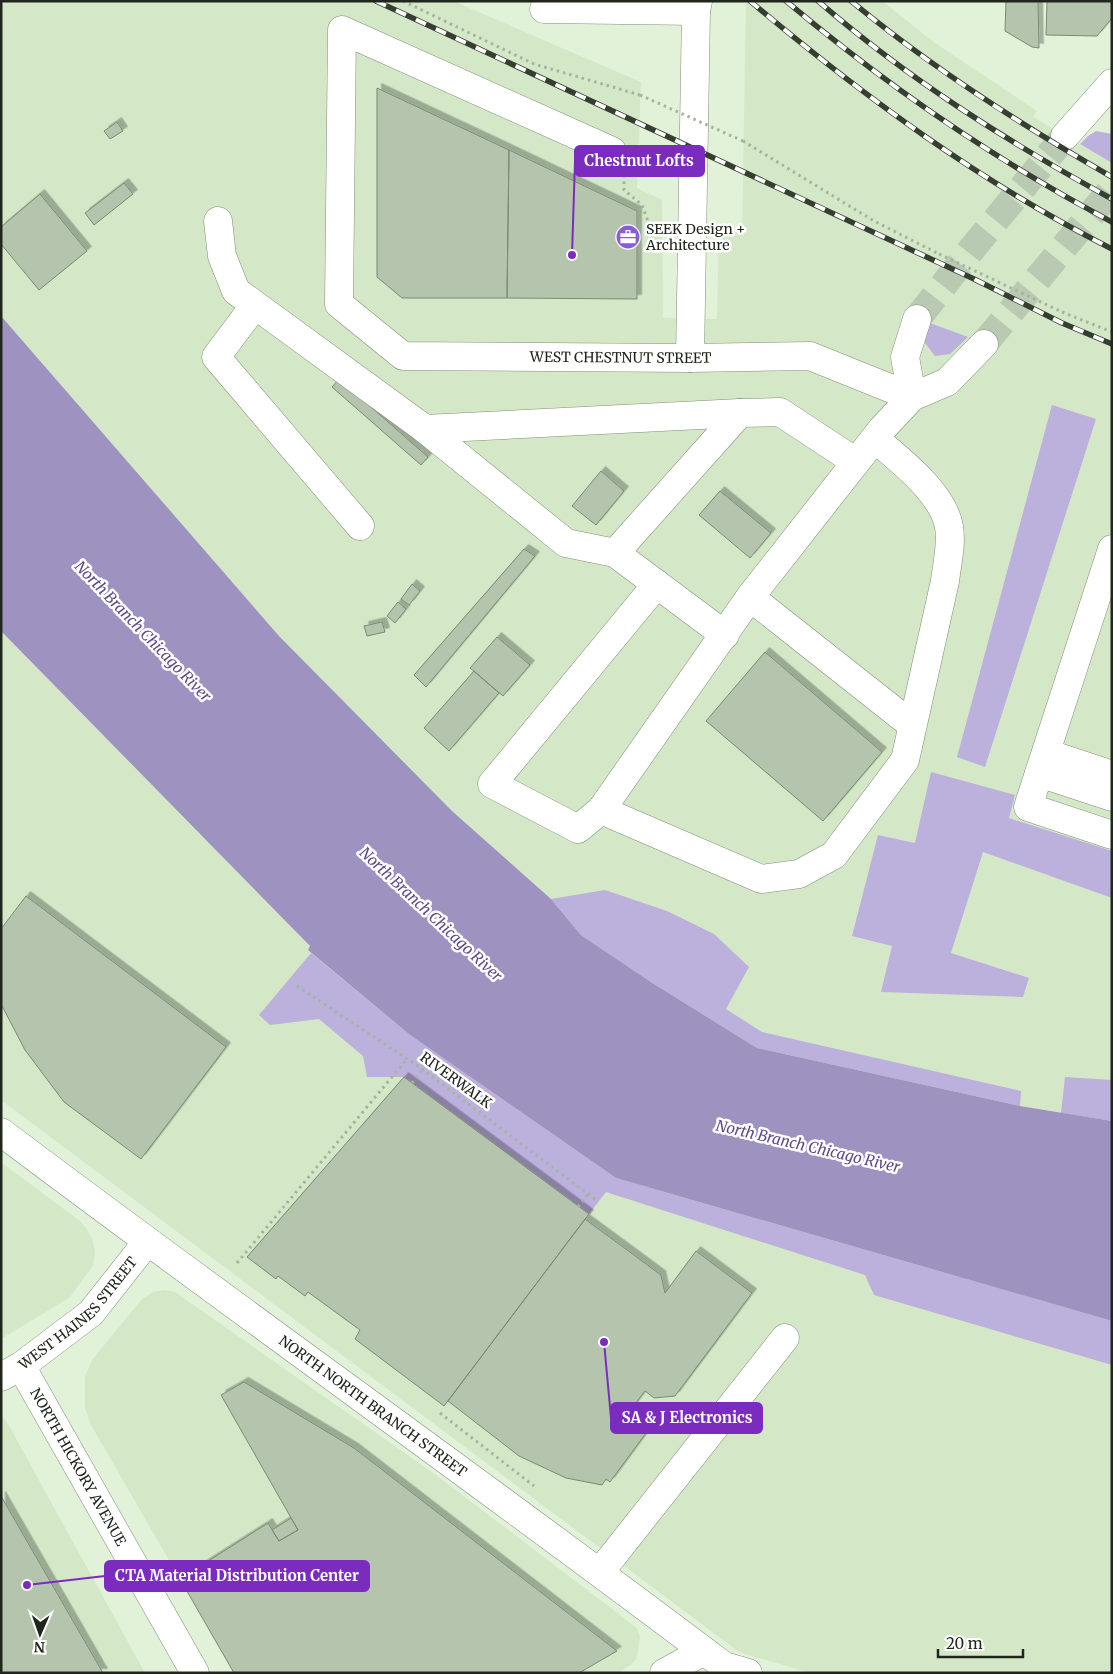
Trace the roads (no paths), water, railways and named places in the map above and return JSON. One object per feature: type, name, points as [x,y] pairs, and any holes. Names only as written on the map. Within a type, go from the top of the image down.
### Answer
[{"type":"street","points":[[544,9],[695,5],[690,358]]},
{"type":"street","name":"WEST CHESTNUT STREET","points":[[612,151],[342,30],[339,304],[403,356],[690,358],[810,356],[912,398]]},
{"type":"street","points":[[1065,136],[1112,83]]},
{"type":"street","points":[[218,221],[222,256],[236,291],[425,429],[566,543],[615,553],[725,634]]},
{"type":"street","points":[[256,305],[216,357],[360,526]]},
{"type":"street","points":[[912,398],[905,357],[917,319]]},
{"type":"street","points":[[657,584],[492,784],[578,828],[602,810],[750,597],[874,439],[912,398],[946,382],[984,344]]},
{"type":"street","points":[[425,429],[780,412],[856,462]]},
{"type":"street","points":[[615,553],[740,413]]},
{"type":"street","points":[[602,810],[761,879],[799,874],[834,854],[905,760],[944,581],[949,552],[949,526],[943,511],[919,477],[874,439]]},
{"type":"street","points":[[1112,549],[1028,807],[1112,835]]},
{"type":"street","points":[[750,597],[912,725]]},
{"type":"street","points":[[1042,763],[1112,775]]},
{"type":"street","points":[[1042,763],[1112,798]]},
{"type":"street","name":"NORTH NORTH BRANCH STREET","points":[[1,1132],[147,1242],[726,1666]]},
{"type":"street","name":"WEST HAINES STREET","points":[[11,1371],[90,1313],[147,1242]]},
{"type":"street","points":[[600,1572],[785,1338]]},
{"type":"street","name":"NORTH HICKORY AVENUE","points":[[11,1371],[196,1673]]},
{"type":"street","points":[[664,1673],[726,1666]]},
{"type":"water","name":"North Branch Chicago River","points":[[1,316],[279,636],[452,811],[551,899],[581,935],[651,982],[757,1048],[1020,1106],[1112,1121],[1112,1321],[616,1178],[410,1035],[308,950],[310,946],[1,631]]},
{"type":"tunnel","points":[[917,319],[1065,136]]},
{"type":"tunnel","points":[[984,344],[1112,189]]},
{"type":"railway","points":[[376,1],[974,279],[1062,323],[1112,344]]},
{"type":"railway","points":[[750,1],[879,104],[924,136],[1016,195],[1112,249]]},
{"type":"railway","points":[[786,1],[863,63],[943,120],[1026,173],[1112,222]]},
{"type":"railway","points":[[818,1],[887,57],[960,108],[1035,155],[1112,199]]},
{"type":"railway","points":[[851,1],[913,49],[978,95],[1112,177]]},
{"type":"place","name":"SEEK Design + Architecture","points":[[628,237]]},
{"type":"place","name":"Chestnut Lofts","points":[[572,255]]},
{"type":"place","name":"SA & J Electronics","points":[[604,1342]]},
{"type":"place","name":"CTA Material Distribution Center","points":[[27,1585]]}]
